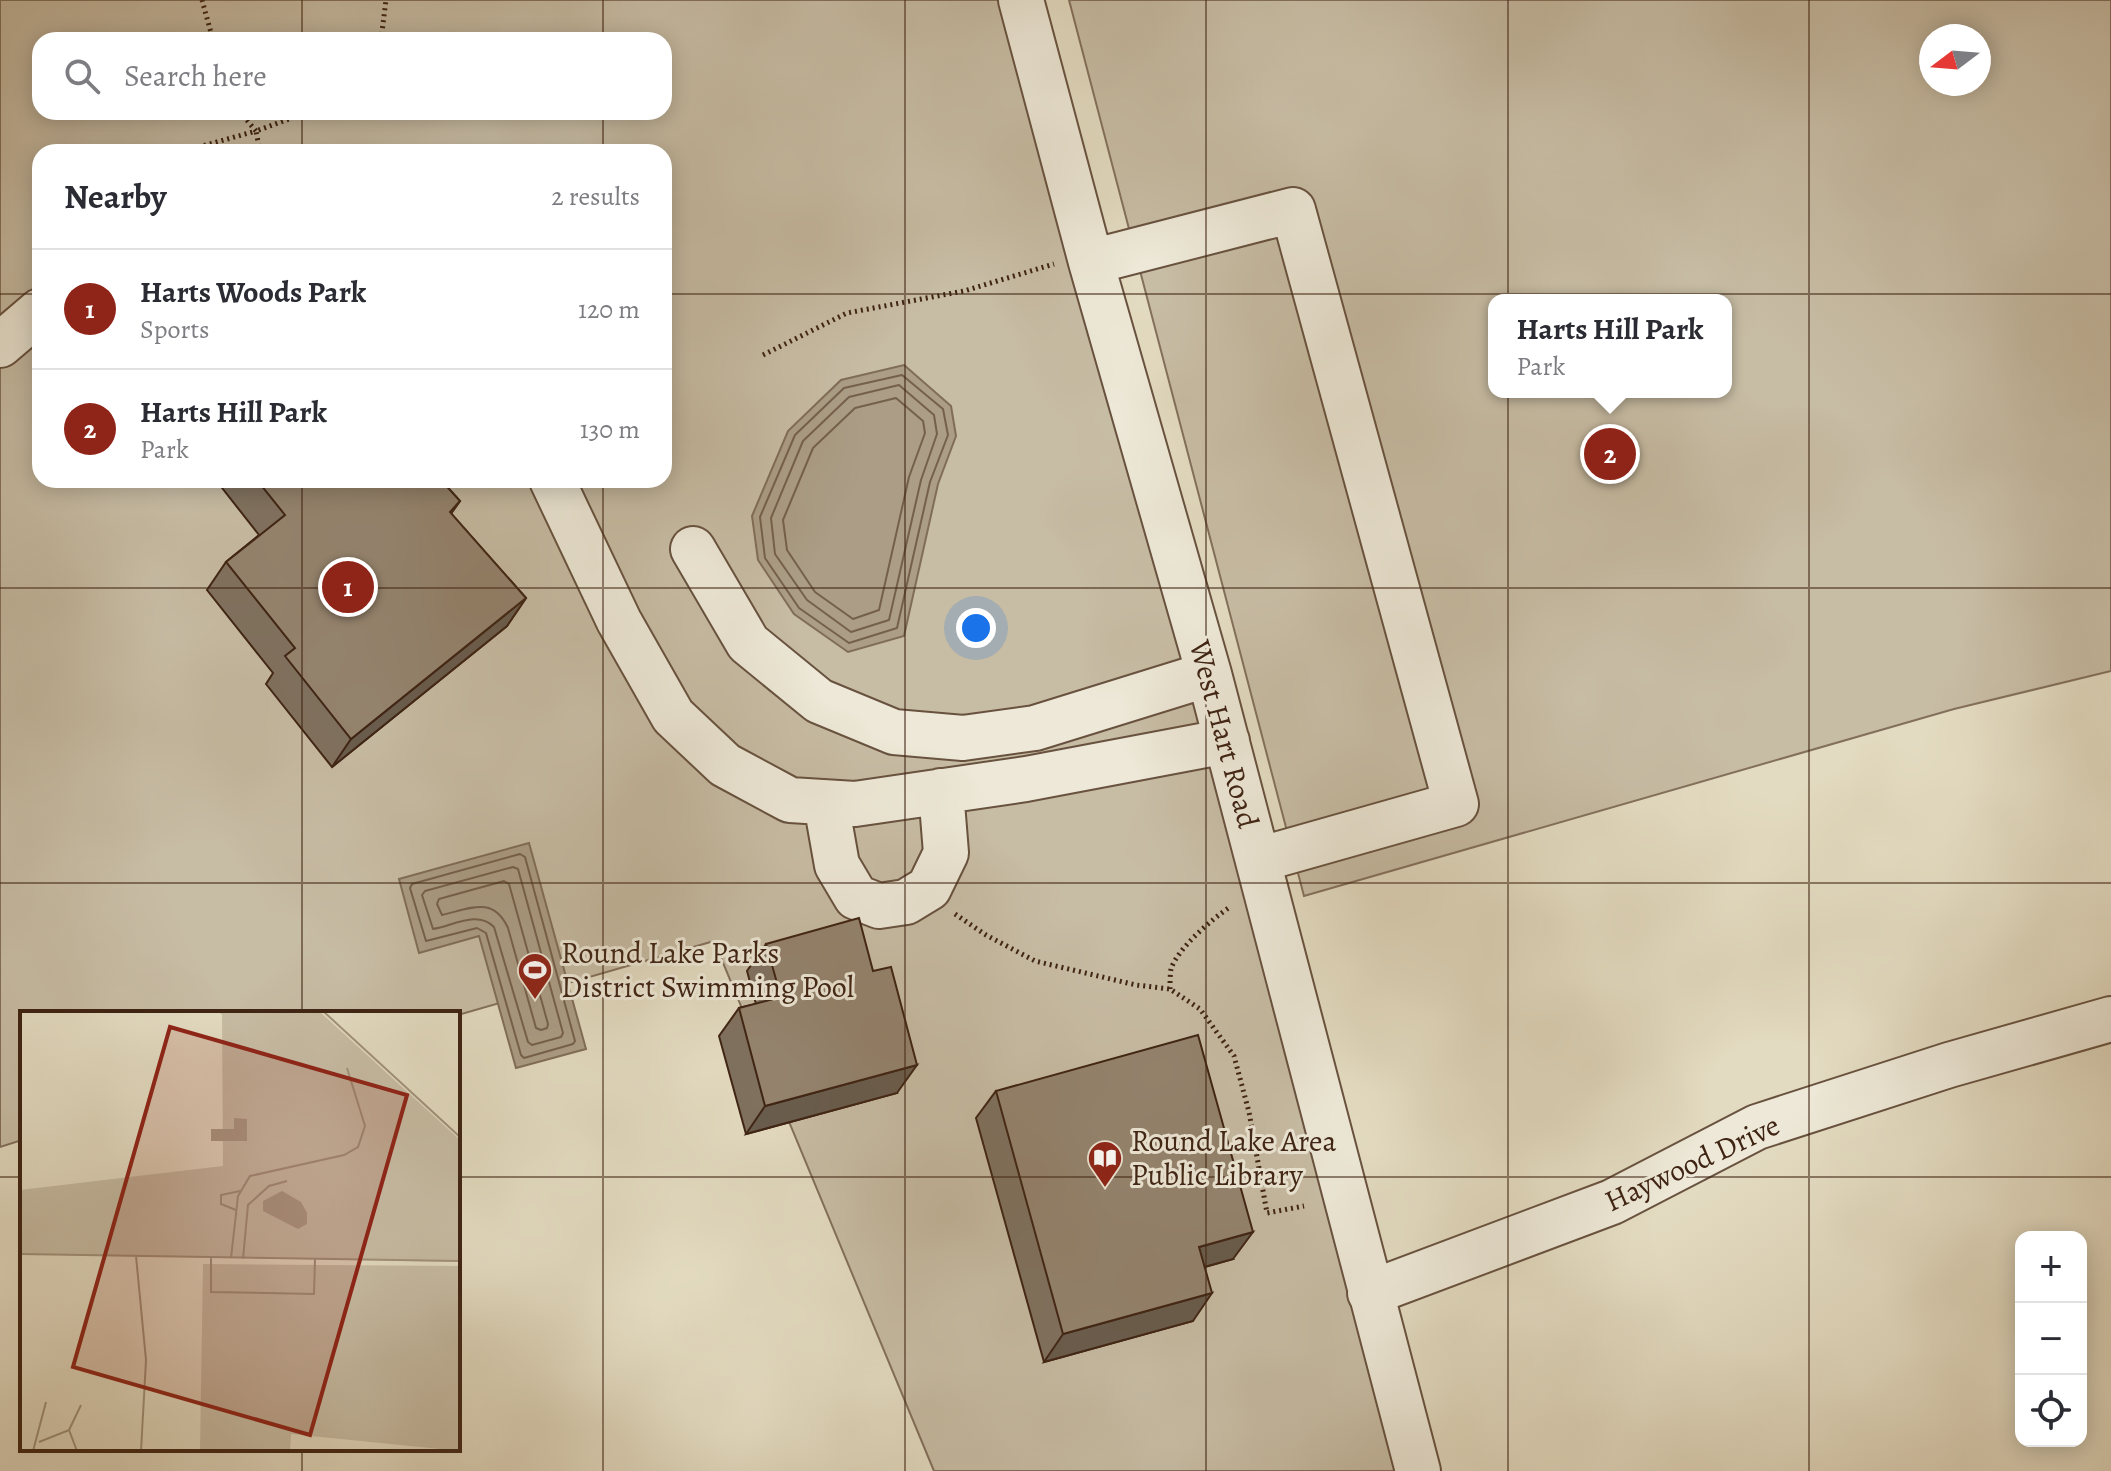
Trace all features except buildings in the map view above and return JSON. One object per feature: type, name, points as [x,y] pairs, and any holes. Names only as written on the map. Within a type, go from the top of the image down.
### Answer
[{"type":"street","name":"West Hart Road","points":[[1021,0],[1075,262],[1209,674],[1418,1471]]},
{"type":"street","points":[[1075,262],[1293,210],[1456,804],[1258,860]]},
{"type":"street","points":[[0,345],[32,318]]},
{"type":"street","points":[[556,488],[619,621],[673,716],[725,765],[790,800],[855,804],[1026,779],[1227,741]]},
{"type":"street","points":[[693,549],[748,643],[819,701],[894,732],[963,738],[1035,728],[1209,674]]},
{"type":"street","points":[[826,803],[837,865],[856,897],[879,906],[906,902],[929,888],[946,853],[941,791]]},
{"type":"street","name":"Haywood Drive","points":[[1370,1293],[1612,1202],[1757,1127],[1949,1065],[2111,1019]]},
{"type":"path","points":[[202,0],[211,32]]},
{"type":"path","points":[[382,32],[386,0]]},
{"type":"path","points":[[247,120],[256,131],[258,144]]},
{"type":"path","points":[[210,144],[286,120]]},
{"type":"path","points":[[763,355],[847,313],[964,291],[1075,262]]},
{"type":"path","points":[[1170,989],[1171,969],[1191,941],[1213,918],[1235,904]]},
{"type":"path","points":[[952,912],[986,935],[1035,961],[1136,985],[1170,989],[1200,1009],[1234,1056],[1249,1112],[1267,1213],[1304,1206]]},
{"type":"shaded area","points":[[0,0],[1025,0],[1418,1471],[934,1471],[714,941],[460,1014],[460,1011],[20,1011],[20,1141],[0,1147]]},
{"type":"shaded area","points":[[1069,0],[2111,0],[2111,671],[1954,709],[1304,896]]},
{"type":"water","points":[[904,365],[951,406],[956,436],[938,484],[904,636],[848,652],[794,614],[758,560],[752,516],[788,431],[841,380]]},
{"type":"water","name":"Round Lake Parks District Swimming Pool","points":[[529,843],[586,1049],[516,1068],[479,936],[419,953],[399,879]]},
{"type":"place","name":"Harts Hill Park","points":[[1610,454]]},
{"type":"place","name":"Harts Woods Park","points":[[348,587]]},
{"type":"place","name":"Round Lake Parks District Swimming Pool","points":[[535,1001]]},
{"type":"place","name":"Round Lake Area Public Library","points":[[1105,1189]]}]
